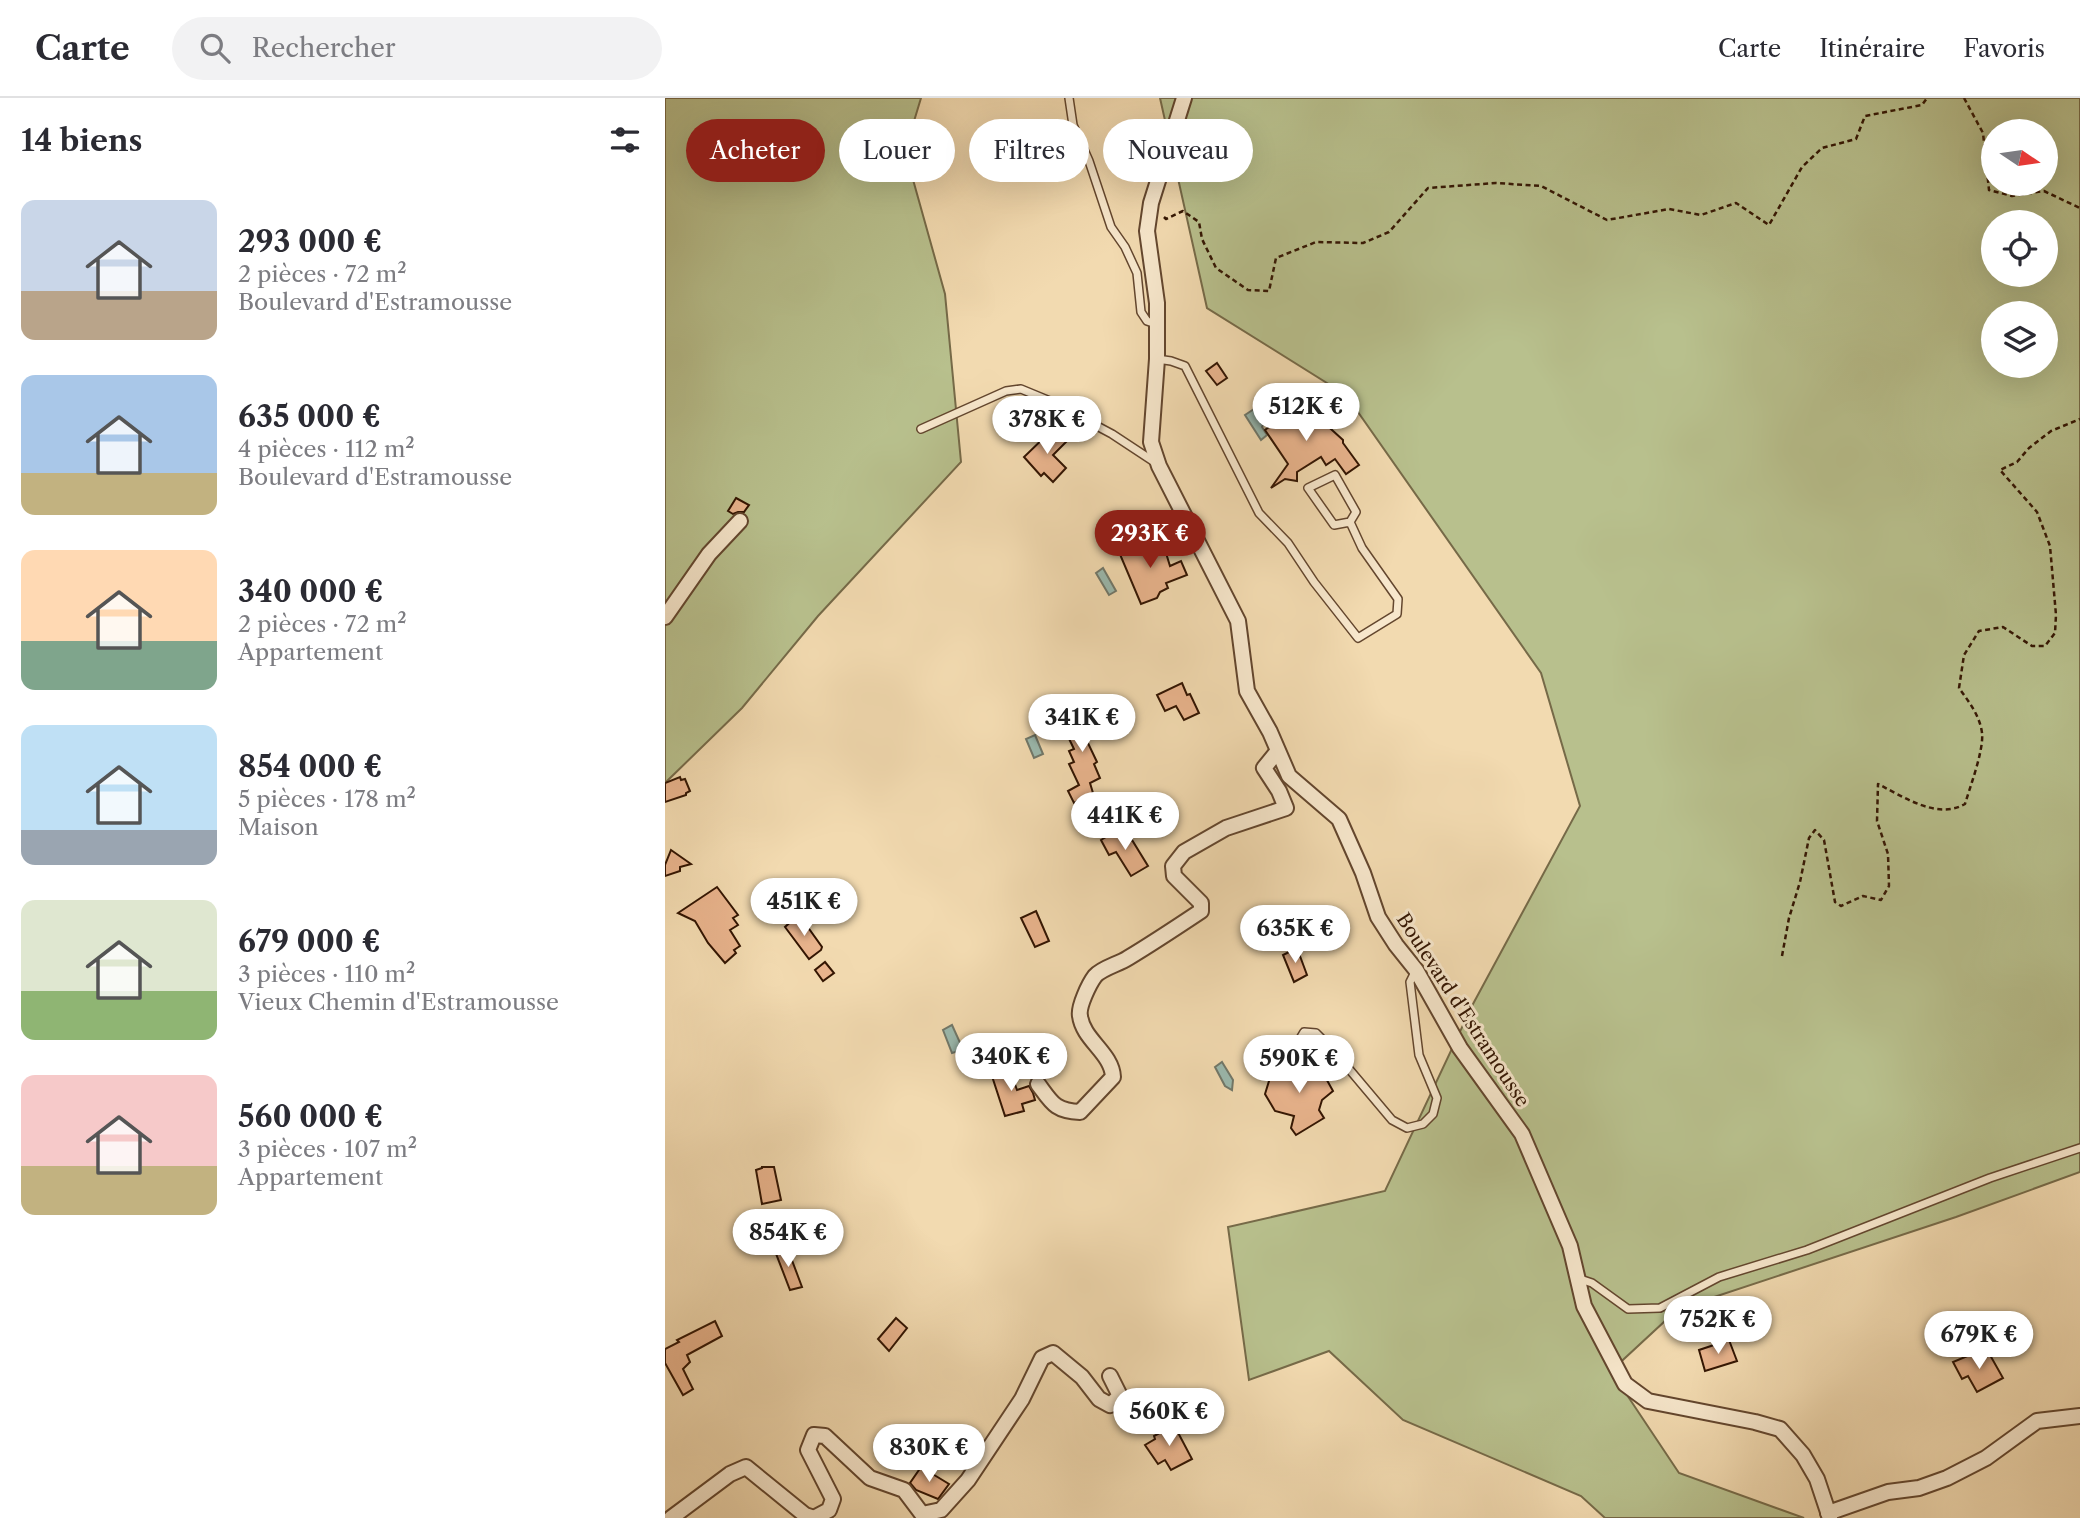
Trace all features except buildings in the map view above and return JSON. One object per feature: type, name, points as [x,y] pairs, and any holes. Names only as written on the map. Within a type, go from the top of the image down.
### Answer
[{"type":"street","name":"Boulevard d'Estramousse","points":[[1184,98],[1151,203],[1147,231],[1157,303],[1157,359],[1151,442],[1159,466],[1238,621],[1247,691],[1270,732],[1289,776],[1339,819],[1363,873],[1378,916],[1416,970],[1460,1048],[1522,1134],[1570,1246],[1584,1306],[1625,1384],[1648,1401],[1780,1429],[1803,1455],[1817,1479],[1829,1515]]},
{"type":"street","points":[[665,617],[709,554],[740,521]]},
{"type":"street","points":[[1038,1084],[1063,1111],[1080,1112],[1113,1077],[1113,1070],[1088,1036],[1079,1015],[1084,997],[1096,974],[1125,960],[1201,911],[1201,903],[1174,876],[1173,866],[1184,852],[1226,828],[1286,808],[1264,768],[1277,752]]},
{"type":"street","points":[[671,1518],[730,1474],[746,1467],[805,1515],[814,1518],[829,1510],[833,1499],[808,1450],[814,1435],[825,1436],[870,1478],[904,1490],[922,1514],[941,1510],[968,1480],[1000,1434],[1022,1399],[1042,1358],[1053,1353],[1082,1377],[1099,1399],[1109,1405],[1120,1396],[1111,1376]]},
{"type":"street","points":[[1829,1515],[1888,1492],[1919,1488],[1947,1478],[1986,1458],[2037,1420],[2080,1416]]},
{"type":"lane","points":[[1069,98],[1073,125],[1089,161],[1111,227],[1125,247],[1137,273],[1141,312],[1147,321],[1157,324]]},
{"type":"lane","points":[[1157,359],[1171,360],[1185,366],[1259,513],[1288,543],[1314,582],[1358,638],[1397,614],[1398,599],[1362,548],[1350,522]]},
{"type":"lane","points":[[921,429],[1006,391],[1021,390],[1050,401],[1112,434],[1159,466]]},
{"type":"lane","points":[[1335,475],[1356,512],[1350,522],[1334,525],[1308,488],[1335,475]]},
{"type":"lane","points":[[1301,1037],[1304,1032],[1316,1033],[1392,1120],[1407,1128],[1423,1124],[1433,1114],[1437,1098],[1419,1055],[1410,982],[1416,970]]},
{"type":"lane","points":[[1576,1278],[1592,1283],[1628,1309],[1660,1308],[1719,1277],[1807,1250],[1990,1178],[2080,1148]]},
{"type":"path","points":[[1151,203],[1166,219],[1183,211],[1199,222],[1202,239],[1216,268],[1248,290],[1269,290],[1276,258],[1316,242],[1363,243],[1389,232],[1428,188],[1496,183],[1541,186],[1607,220],[1669,209],[1701,215],[1736,204],[1769,225],[1802,167],[1822,148],[1856,139],[1865,116],[1922,104],[1927,98]]},
{"type":"path","points":[[1963,98],[1983,133],[1989,190],[2012,196],[2044,191],[2080,208]]},
{"type":"path","points":[[1782,956],[1809,838],[1815,830],[1825,840],[1835,902],[1840,906],[1863,896],[1881,900],[1889,886],[1888,854],[1877,821],[1878,784],[1929,808],[1955,810],[1965,804],[1983,733],[1974,709],[1959,688],[1964,655],[1979,631],[2003,627],[2032,646],[2045,646],[2055,633],[2050,546],[2038,512],[2000,470],[2017,463],[2029,448],[2051,431],[2080,419]]},
{"type":"green space","points":[[665,98],[921,98],[915,119],[839,119],[839,182],[914,182],[945,294],[961,462],[818,616],[742,708],[665,783]]},
{"type":"green space","points":[[1160,98],[2080,98],[2080,1172],[1956,1217],[1678,1309],[1611,1371],[1679,1473],[1804,1518],[1605,1518],[1581,1496],[1403,1420],[1329,1351],[1249,1380],[1228,1227],[1385,1191],[1473,1004],[1580,806],[1541,673],[1346,395],[1207,308],[1179,182],[1253,182],[1253,119],[1165,119]]},
{"type":"water","points":[[1254,409],[1262,415],[1262,427],[1267,435],[1261,440],[1245,415]]},
{"type":"water","points":[[1103,568],[1116,591],[1109,595],[1096,573]]},
{"type":"water","points":[[1035,735],[1043,754],[1034,758],[1026,739]]},
{"type":"water","points":[[952,1025],[962,1047],[952,1053],[943,1030]]},
{"type":"water","points":[[1222,1062],[1233,1080],[1232,1090],[1225,1086],[1215,1067]]}]
